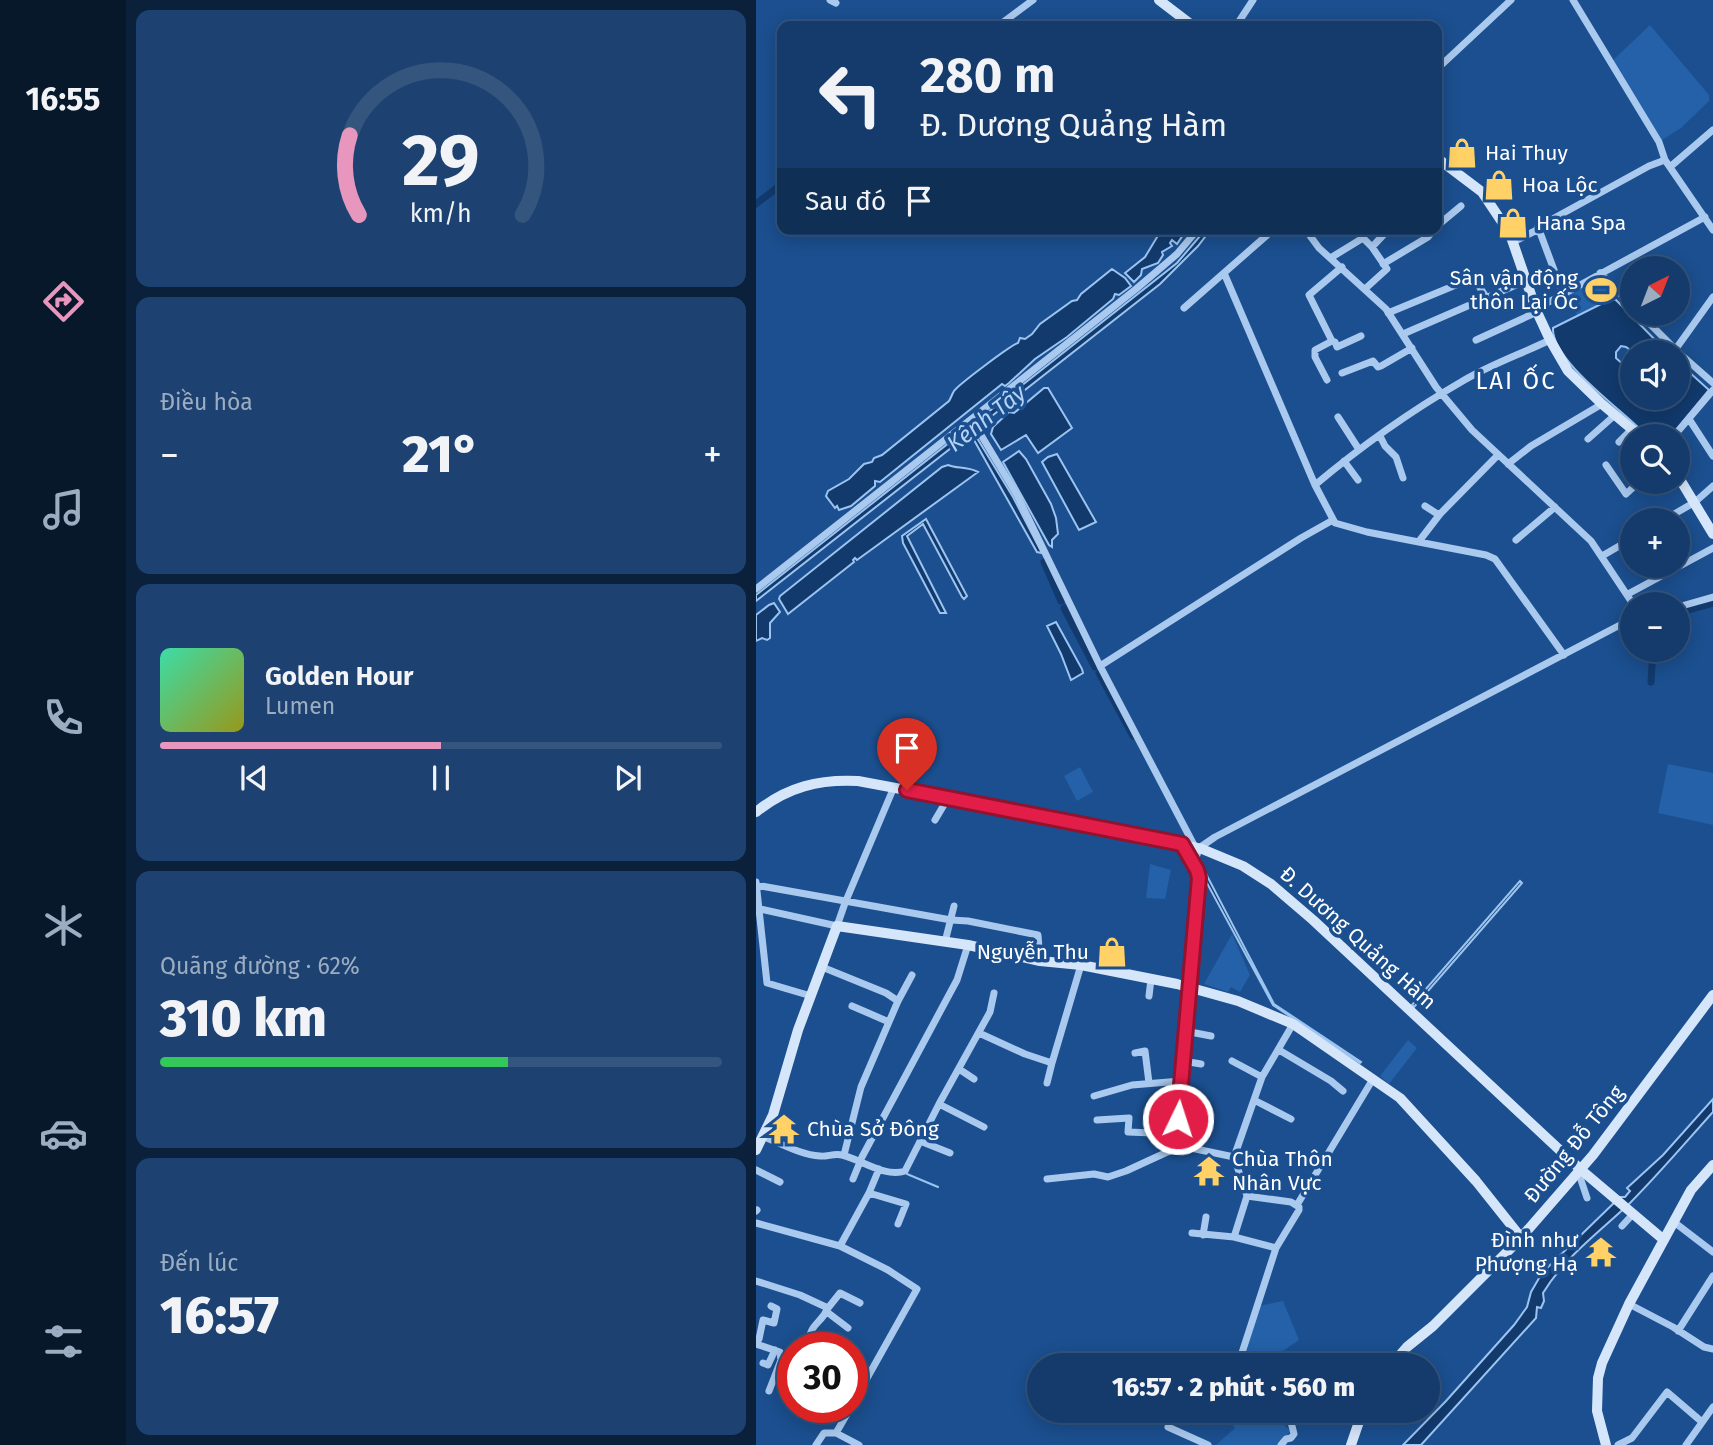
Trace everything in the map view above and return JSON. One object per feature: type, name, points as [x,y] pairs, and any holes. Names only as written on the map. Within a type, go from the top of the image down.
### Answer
[{"type":"main road","points":[[1159,0],[1184,21]]},
{"type":"main road","points":[[1442,165],[1455,178],[1482,192],[1489,201],[1513,242],[1536,310],[1568,371],[1626,424]]},
{"type":"main road","points":[[1690,494],[1713,534]]},
{"type":"main road","name":"Đ. Dương Quảng Hàm","points":[[756,812],[786,791],[835,780],[894,787],[1182,844],[1243,866],[1282,893],[1408,1007],[1579,1170],[1664,1240]]},
{"type":"main road","points":[[756,1150],[772,1115],[821,967],[838,926],[968,945],[1040,961],[1177,980],[1189,988],[1238,1001],[1293,1024],[1400,1098],[1476,1181],[1519,1235],[1519,1240]]},
{"type":"main road","name":"Đường Đỗ Tông","points":[[1402,1353],[1519,1240],[1630,1108],[1713,995]]},
{"type":"main road","points":[[1606,1445],[1597,1417],[1598,1378],[1602,1363],[1629,1304],[1691,1190],[1713,1164]]},
{"type":"main road","points":[[1351,1445],[1359,1423]]},
{"type":"street","points":[[1005,21],[1032,0]]},
{"type":"street","points":[[1239,21],[1253,0]]},
{"type":"street","points":[[1442,64],[1511,0]]},
{"type":"street","points":[[1573,0],[1659,142],[1668,163],[1713,230]]},
{"type":"street","points":[[1513,242],[1649,166],[1668,163],[1713,130]]},
{"type":"street","points":[[1489,201],[1507,188]]},
{"type":"street","points":[[1442,222],[1461,206]]},
{"type":"street","points":[[1476,340],[1705,217]]},
{"type":"street","points":[[1539,229],[1563,294]]},
{"type":"street","points":[[756,589],[1136,289],[1177,254],[1193,235]]},
{"type":"street","points":[[1184,308],[1267,235]]},
{"type":"street","points":[[1309,235],[1319,248],[1366,288],[1388,313],[1441,394],[1472,430],[1591,541],[1627,592]]},
{"type":"street","points":[[1372,247],[1384,235]]},
{"type":"street","points":[[1383,264],[1430,235]]},
{"type":"street","points":[[1332,257],[1363,237],[1387,270],[1366,288]]},
{"type":"street","points":[[1342,267],[1309,295],[1337,347],[1361,336]]},
{"type":"street","points":[[1224,273],[1315,485],[1333,520],[1342,526],[1420,540],[1495,559],[1564,655]]},
{"type":"street","points":[[1600,273],[1620,294]]},
{"type":"street","points":[[1388,313],[1475,279],[1486,296]]},
{"type":"street","points":[[1403,334],[1525,281]]},
{"type":"street","points":[[1684,340],[1713,297]]},
{"type":"street","points":[[1652,326],[1666,340]]},
{"type":"street","points":[[1315,485],[1358,448],[1441,394],[1464,380],[1550,340]]},
{"type":"street","points":[[1327,380],[1315,357],[1315,350],[1332,341]]},
{"type":"street","points":[[1342,373],[1373,361],[1378,367],[1381,366],[1412,348]]},
{"type":"street","points":[[1690,363],[1713,383]]},
{"type":"street","points":[[1685,424],[1713,390]]},
{"type":"street","points":[[1508,464],[1531,446],[1602,404]]},
{"type":"street","points":[[1588,439],[1615,415]]},
{"type":"street","points":[[1338,417],[1358,448]]},
{"type":"street","points":[[1689,419],[1713,456]]},
{"type":"street","points":[[978,430],[1017,495],[1100,666],[1197,850],[1215,837],[1620,625]]},
{"type":"street","points":[[1380,436],[1396,457],[1403,478]]},
{"type":"street","points":[[1420,540],[1439,515],[1498,455]]},
{"type":"street","points":[[1344,461],[1358,480]]},
{"type":"street","points":[[1606,465],[1620,485]]},
{"type":"street","points":[[1685,508],[1713,486]]},
{"type":"street","points":[[1425,506],[1439,515]]},
{"type":"street","points":[[1516,540],[1555,507]]},
{"type":"street","points":[[1100,666],[1333,520]]},
{"type":"street","points":[[1601,556],[1620,545]]},
{"type":"street","points":[[1632,592],[1713,548]]},
{"type":"street","points":[[1690,604],[1713,597]]},
{"type":"street","points":[[757,908],[838,926],[845,903],[894,787]]},
{"type":"street","points":[[935,820],[948,798]]},
{"type":"street","points":[[1176,1148],[1198,874],[1182,844]]},
{"type":"street","points":[[811,996],[767,983],[756,883],[845,903],[968,921],[1038,935],[1040,961]]},
{"type":"street","points":[[945,942],[954,906]]},
{"type":"street","points":[[853,1179],[957,980],[968,945]]},
{"type":"street","points":[[1047,1083],[1081,965]]},
{"type":"street","points":[[821,967],[886,993],[898,1001]]},
{"type":"street","points":[[844,1155],[861,1087],[912,975]]},
{"type":"street","points":[[1149,976],[1149,996]]},
{"type":"street","points":[[762,1136],[821,1157],[844,1155],[879,1169],[897,1173],[905,1171],[990,1012],[993,993]]},
{"type":"street","points":[[852,1006],[889,1022]]},
{"type":"street","points":[[1234,1237],[1247,1196],[1234,1157],[1262,1077],[1293,1024]]},
{"type":"street","points":[[1185,1031],[1211,1035]]},
{"type":"street","points":[[979,1033],[1052,1063]]},
{"type":"street","points":[[1135,1054],[1146,1051],[1149,1083]]},
{"type":"street","points":[[1279,1051],[1331,1081],[1343,1091]]},
{"type":"street","points":[[1183,1061],[1201,1064]]},
{"type":"street","points":[[1232,1061],[1262,1077]]},
{"type":"street","points":[[959,1069],[974,1079]]},
{"type":"street","points":[[1297,1205],[1373,1079]]},
{"type":"street","points":[[1094,1096],[1149,1083],[1181,1081]]},
{"type":"street","points":[[1254,1100],[1291,1119]]},
{"type":"street","points":[[939,1104],[984,1127]]},
{"type":"street","points":[[1097,1120],[1129,1118],[1128,1132],[1178,1134]]},
{"type":"street","points":[[920,1141],[950,1153]]},
{"type":"street","points":[[1047,1179],[1094,1174],[1108,1177],[1176,1148],[1191,1148],[1234,1157]]},
{"type":"street","points":[[841,1246],[879,1169]]},
{"type":"street","points":[[756,1170],[780,1182]]},
{"type":"street","points":[[1579,1170],[1587,1198]]},
{"type":"street","points":[[869,1193],[906,1204],[898,1224]]},
{"type":"street","points":[[1242,1353],[1276,1248],[1299,1210],[1297,1205],[1291,1202],[1247,1196]]},
{"type":"street","points":[[1622,1226],[1632,1213]]},
{"type":"street","points":[[1203,1235],[1206,1217]]},
{"type":"street","points":[[1674,1222],[1713,1251]]},
{"type":"street","points":[[756,1223],[841,1246],[888,1270],[917,1289],[868,1377]]},
{"type":"street","points":[[1192,1233],[1234,1237],[1276,1248]]},
{"type":"street","points":[[1678,1331],[1713,1276]]},
{"type":"street","points":[[756,1281],[816,1301],[848,1328]]},
{"type":"street","points":[[811,1332],[841,1293],[860,1303]]},
{"type":"street","points":[[1629,1304],[1704,1347],[1713,1349]]},
{"type":"street","points":[[756,1339],[759,1339],[763,1320],[774,1323],[777,1309],[771,1306]]},
{"type":"street","points":[[756,1344],[780,1352],[781,1360],[769,1391]]},
{"type":"street","points":[[763,1363],[768,1365],[775,1350]]},
{"type":"street","points":[[1618,1445],[1632,1438],[1667,1392],[1702,1422]]},
{"type":"street","points":[[1686,1445],[1713,1407]]},
{"type":"street","points":[[836,1433],[842,1423]]},
{"type":"street","points":[[1281,1445],[1294,1439],[1291,1423]]},
{"type":"street","points":[[1168,1427],[1208,1445]]},
{"type":"street","points":[[816,1445],[824,1433],[836,1433],[859,1445]]},
{"type":"shaded area","points":[[1650,25],[1709,95],[1709,101],[1681,128],[1659,142],[1611,62]]},
{"type":"shaded area","points":[[1601,278],[1611,299],[1577,315],[1566,295]]},
{"type":"shaded area","points":[[1668,764],[1713,773],[1713,825],[1658,813]]},
{"type":"shaded area","points":[[1080,767],[1093,792],[1077,801],[1064,776]]},
{"type":"shaded area","points":[[1150,864],[1171,870],[1165,899],[1146,898]]},
{"type":"shaded area","points":[[1232,934],[1250,975],[1240,992],[1231,987],[1228,992],[1204,984]]},
{"type":"shaded area","points":[[1408,1040],[1417,1048],[1389,1084],[1380,1076]]},
{"type":"shaded area","points":[[1283,1301],[1299,1340],[1279,1353],[1244,1353],[1254,1307]]},
{"type":"shaded area","points":[[1235,1423],[1282,1423],[1291,1431],[1278,1445],[1216,1445],[1235,1428]]},
{"type":"water","points":[[1158,235],[1183,235],[1177,244],[1172,240],[1172,246],[1162,252],[1158,263],[1142,269],[1141,275],[1134,282],[1125,273],[1145,257]]},
{"type":"water","name":"Kênh Tây","points":[[1201,235],[1206,235],[1160,284],[756,601],[756,595],[1177,263]]},
{"type":"water","points":[[1112,269],[1131,286],[1119,295],[1115,294],[1113,299],[1067,337],[1035,359],[1005,386],[1002,384],[880,482],[875,481],[875,486],[851,506],[839,510],[837,506],[835,508],[826,496],[828,491],[849,479],[864,464],[882,455],[949,401],[954,391],[965,381],[1018,343],[1020,338],[1025,339],[1040,324],[1077,300]]},
{"type":"water","points":[[1611,299],[1620,304],[1620,326],[1642,326],[1655,340],[1620,340],[1616,358],[1620,362],[1620,410],[1690,410],[1690,373],[1709,390],[1681,424],[1635,424],[1576,370],[1556,341],[1553,328]]},
{"type":"water","points":[[1044,388],[1048,388],[1072,428],[1038,453],[1026,435],[1001,450],[991,434],[993,427],[1009,412],[1014,413]]},
{"type":"water","points":[[977,438],[1013,497],[1042,553],[1037,552],[974,440]]},
{"type":"water","points":[[1019,451],[1051,504],[1056,518],[1058,534],[1052,540],[1052,547],[1003,462]]},
{"type":"water","points":[[1057,454],[1096,522],[1079,530],[1042,462]]},
{"type":"water","points":[[948,465],[978,472],[857,560],[855,558],[854,562],[788,614],[779,599],[780,596],[942,467]]},
{"type":"water","points":[[926,519],[967,596],[964,599],[962,597],[923,524],[907,536],[946,613],[940,613],[903,543],[902,536]]},
{"type":"water","points":[[774,603],[780,612],[770,623],[770,638],[756,641],[756,615]]},
{"type":"water","points":[[1056,622],[1082,669],[1083,673],[1071,680],[1047,626]]},
{"type":"water","points":[[1193,849],[1274,1004],[1360,1063],[1273,1005],[1189,850]]},
{"type":"water","points":[[1520,881],[1522,883],[1414,1007],[1412,1005]]},
{"type":"water","points":[[1713,1099],[1713,1112],[1671,1159],[1551,1280],[1543,1293],[1541,1308],[1537,1307],[1536,1318],[1421,1445],[1403,1445],[1424,1423],[1440,1423],[1440,1407],[1514,1325],[1527,1307],[1531,1292],[1542,1273],[1620,1197],[1625,1197],[1630,1191],[1627,1188],[1663,1155]]},
{"type":"waterway","points":[[756,204],[777,188]]},
{"type":"waterway","points":[[1044,562],[1061,601]]},
{"type":"waterway","points":[[1690,610],[1713,603]]},
{"type":"waterway","points":[[1064,608],[1095,667]]},
{"type":"waterway","points":[[1651,682],[1652,662]]},
{"type":"waterway","points":[[1099,673],[1133,736]]},
{"type":"waterway","points":[[907,1174],[938,1187]]},
{"type":"place","name":"Hai Thuy","points":[[1462,153]]},
{"type":"place","name":"Hoa Lộc","points":[[1499,185]]},
{"type":"place","name":"Hana Spa","points":[[1513,223]]},
{"type":"place","name":"Sân vận động thôn Lại Ốc","points":[[1601,290]]},
{"type":"place","name":"Nguyễn Thu","points":[[1112,952]]},
{"type":"place","name":"Chùa Sở Đông","points":[[784,1129]]},
{"type":"place","name":"Chùa Thôn Nhân Vực","points":[[1209,1171]]},
{"type":"place","name":"Đình như Phượng Hạ","points":[[1601,1252]]},
{"type":"district","name":"LAI ỐC","points":[[1516,381]]},
{"type":"route","points":[[907,790],[1182,844],[1199,878],[1178,1119]]}]
